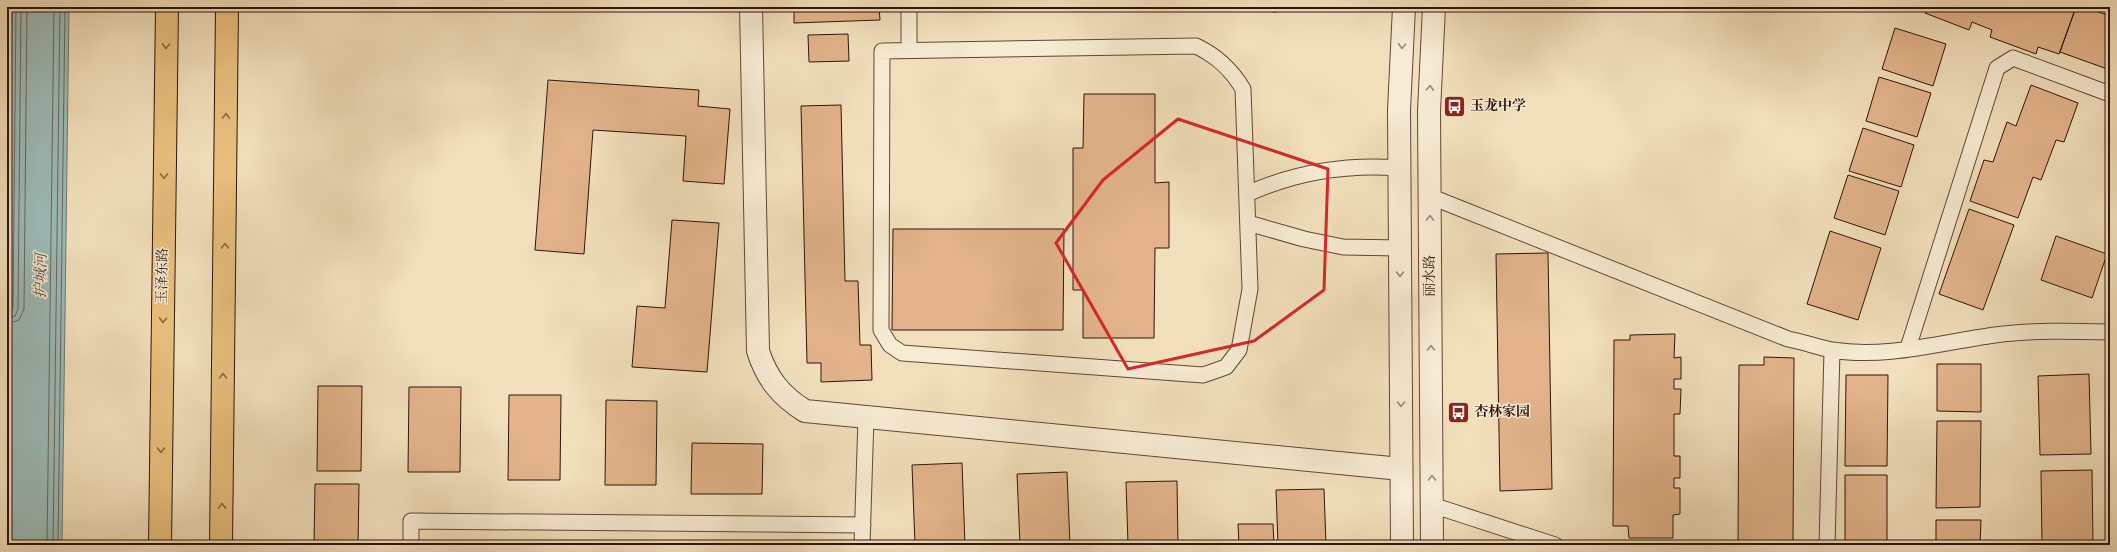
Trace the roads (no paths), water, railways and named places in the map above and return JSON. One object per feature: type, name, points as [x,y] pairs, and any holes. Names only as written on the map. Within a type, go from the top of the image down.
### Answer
[{"type":"main road","name":"玉泽东路","points":[[160,545],[166,7]]},
{"type":"main road","points":[[221,545],[227,7]]},
{"type":"street","points":[[751,7],[758,351],[770,380],[791,403],[805,411],[1401,469]]},
{"type":"street","points":[[1402,545],[1399,110],[1404,7]]},
{"type":"street","name":"丽水路","points":[[1432,545],[1429,111],[1434,7]]},
{"type":"lane","points":[[909,7],[909,50]]},
{"type":"lane","points":[[1196,46],[1223,62],[1243,89],[1247,194],[1250,290],[1239,350],[1226,367],[1203,376],[902,353],[890,345],[881,330],[882,51],[1196,46]]},
{"type":"lane","points":[[1908,348],[1997,68],[2013,58],[2110,94]]},
{"type":"lane","points":[[1247,194],[1267,185],[1315,171],[1364,166],[1399,168]]},
{"type":"lane","points":[[1430,196],[1788,339],[1832,350],[1861,352],[1908,348],[1996,335],[2053,331],[2110,332]]},
{"type":"lane","points":[[1248,223],[1304,239],[1343,247],[1400,248]]},
{"type":"lane","points":[[1827,545],[1832,350]]},
{"type":"lane","points":[[862,545],[866,417]]},
{"type":"lane","points":[[1432,505],[1555,545]]},
{"type":"lane","points":[[411,545],[411,521],[863,525]]},
{"type":"water","name":"护城河","points":[[12,7],[69,7],[62,545],[7,545]]},
{"type":"place","name":"玉龙中学","points":[[1455,106]]},
{"type":"place","name":"杏林家园","points":[[1459,412]]}]
